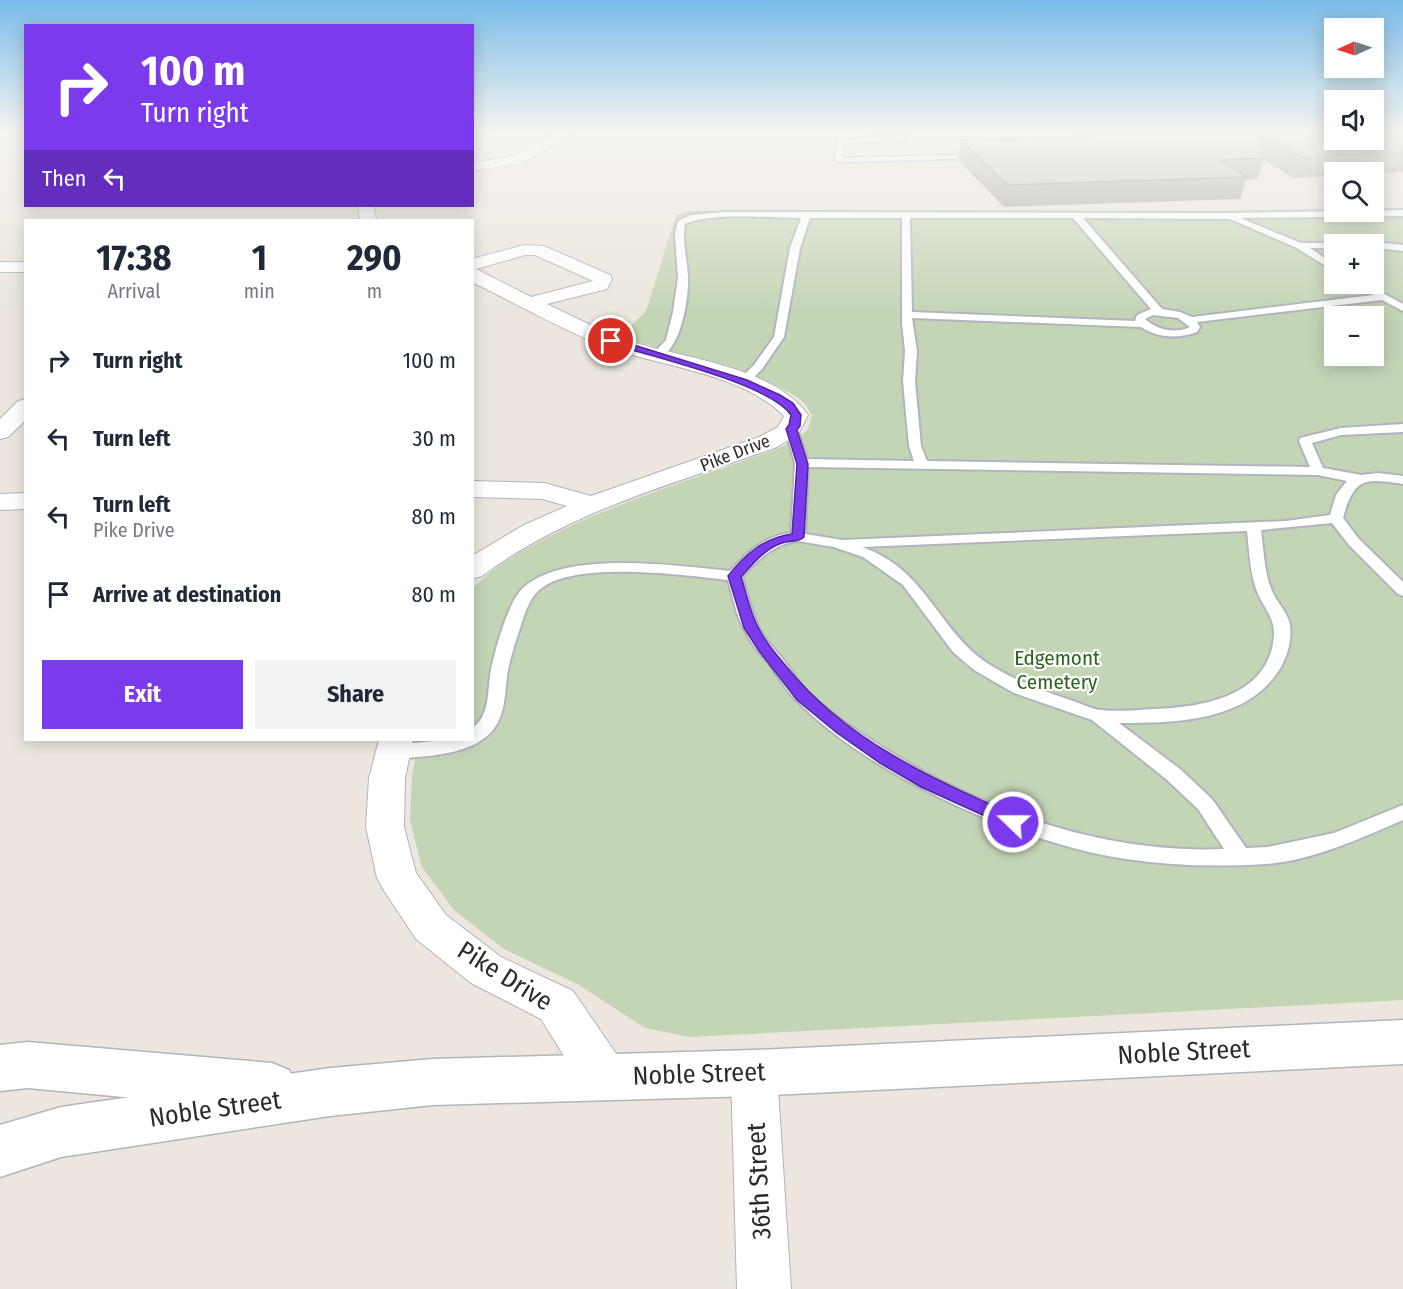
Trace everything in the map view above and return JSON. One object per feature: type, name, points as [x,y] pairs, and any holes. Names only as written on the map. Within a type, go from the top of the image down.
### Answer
[{"type":"main road","name":"Noble Street","points":[[0,1151],[61,1132],[330,1092],[433,1082],[754,1073],[1403,1042]]},
{"type":"main road","points":[[0,1068],[28,1065],[330,1092]]},
{"type":"street","points":[[474,264],[524,250],[538,250],[603,279],[600,285],[585,291],[529,303]]},
{"type":"street","points":[[0,267],[24,267]]},
{"type":"street","name":"Pike Drive","points":[[474,275],[611,341],[743,382],[777,397],[789,405],[796,415],[795,426],[768,442],[592,505],[531,533],[489,556],[474,568]]},
{"type":"street","points":[[0,432],[24,408]]},
{"type":"street","points":[[474,489],[544,491],[592,505]]},
{"type":"street","points":[[0,502],[24,501]]},
{"type":"street","name":"Pike Drive","points":[[395,746],[387,778],[385,827],[397,878],[431,927],[486,970],[557,1005],[604,1077]]},
{"type":"street","name":"36th Street","points":[[754,1073],[764,1289]]},
{"type":"lane","points":[[657,356],[671,341],[683,278],[679,233],[681,223],[691,218],[716,215],[1225,216],[1403,213]]},
{"type":"lane","points":[[743,382],[758,367],[778,337],[795,249],[806,216]]},
{"type":"lane","points":[[906,216],[911,351],[909,381],[915,446],[922,466]]},
{"type":"lane","points":[[1076,216],[1159,312]]},
{"type":"lane","points":[[1225,216],[1300,246],[1324,262]]},
{"type":"lane","points":[[1300,246],[1324,245]]},
{"type":"lane","points":[[1384,246],[1403,248]]},
{"type":"lane","points":[[1380,294],[1403,308]]},
{"type":"lane","points":[[1142,324],[1141,317],[1159,312],[1177,314],[1191,320],[1386,297]]},
{"type":"lane","points":[[908,315],[1142,324],[1154,330],[1181,333],[1193,330],[1194,323],[1191,320]]},
{"type":"lane","points":[[1318,471],[1305,441],[1319,435],[1338,432],[1403,428]]},
{"type":"lane","points":[[791,429],[802,464],[798,537]]},
{"type":"lane","points":[[802,464],[1318,471],[1359,479],[1386,477],[1403,480]]},
{"type":"lane","points":[[1336,518],[1343,492],[1359,479]]},
{"type":"lane","points":[[837,543],[1254,527],[1336,518]]},
{"type":"lane","points":[[1336,518],[1354,543],[1403,591]]},
{"type":"lane","points":[[735,576],[757,552],[778,540],[798,537],[837,543],[868,554],[909,582],[959,648],[980,666],[1020,689],[1098,716],[1149,717],[1187,714],[1229,703],[1261,686],[1274,667],[1281,646],[1281,623],[1264,591],[1254,527]]},
{"type":"lane","points":[[474,736],[487,726],[495,704],[500,666],[525,594],[542,579],[577,571],[612,568],[735,576]]},
{"type":"lane","points":[[735,576],[751,628],[802,696],[842,729],[885,759],[927,783],[996,816],[1065,840],[1140,853],[1192,858],[1241,858],[1307,849],[1345,837],[1403,812]]},
{"type":"lane","points":[[1098,716],[1173,774],[1205,804],[1241,858]]},
{"type":"lane","points":[[395,746],[438,748],[463,741]]},
{"type":"green space","name":"Edgemont Cemetery","points":[[1384,209],[1403,209],[1403,1000],[690,1037],[645,1028],[579,985],[504,949],[454,910],[422,867],[410,821],[412,775],[419,741],[474,741],[474,587],[504,562],[569,527],[638,498],[779,448],[805,432],[812,415],[804,403],[770,383],[717,364],[620,337],[646,311],[676,215],[689,211],[1324,210],[1324,222],[1384,222]]},
{"type":"route","points":[[611,341],[743,382],[789,405],[796,415],[795,426],[791,429],[802,464],[798,537],[778,540],[757,552],[735,576],[751,628],[802,696],[842,729],[885,759],[927,783],[1013,822]]}]
